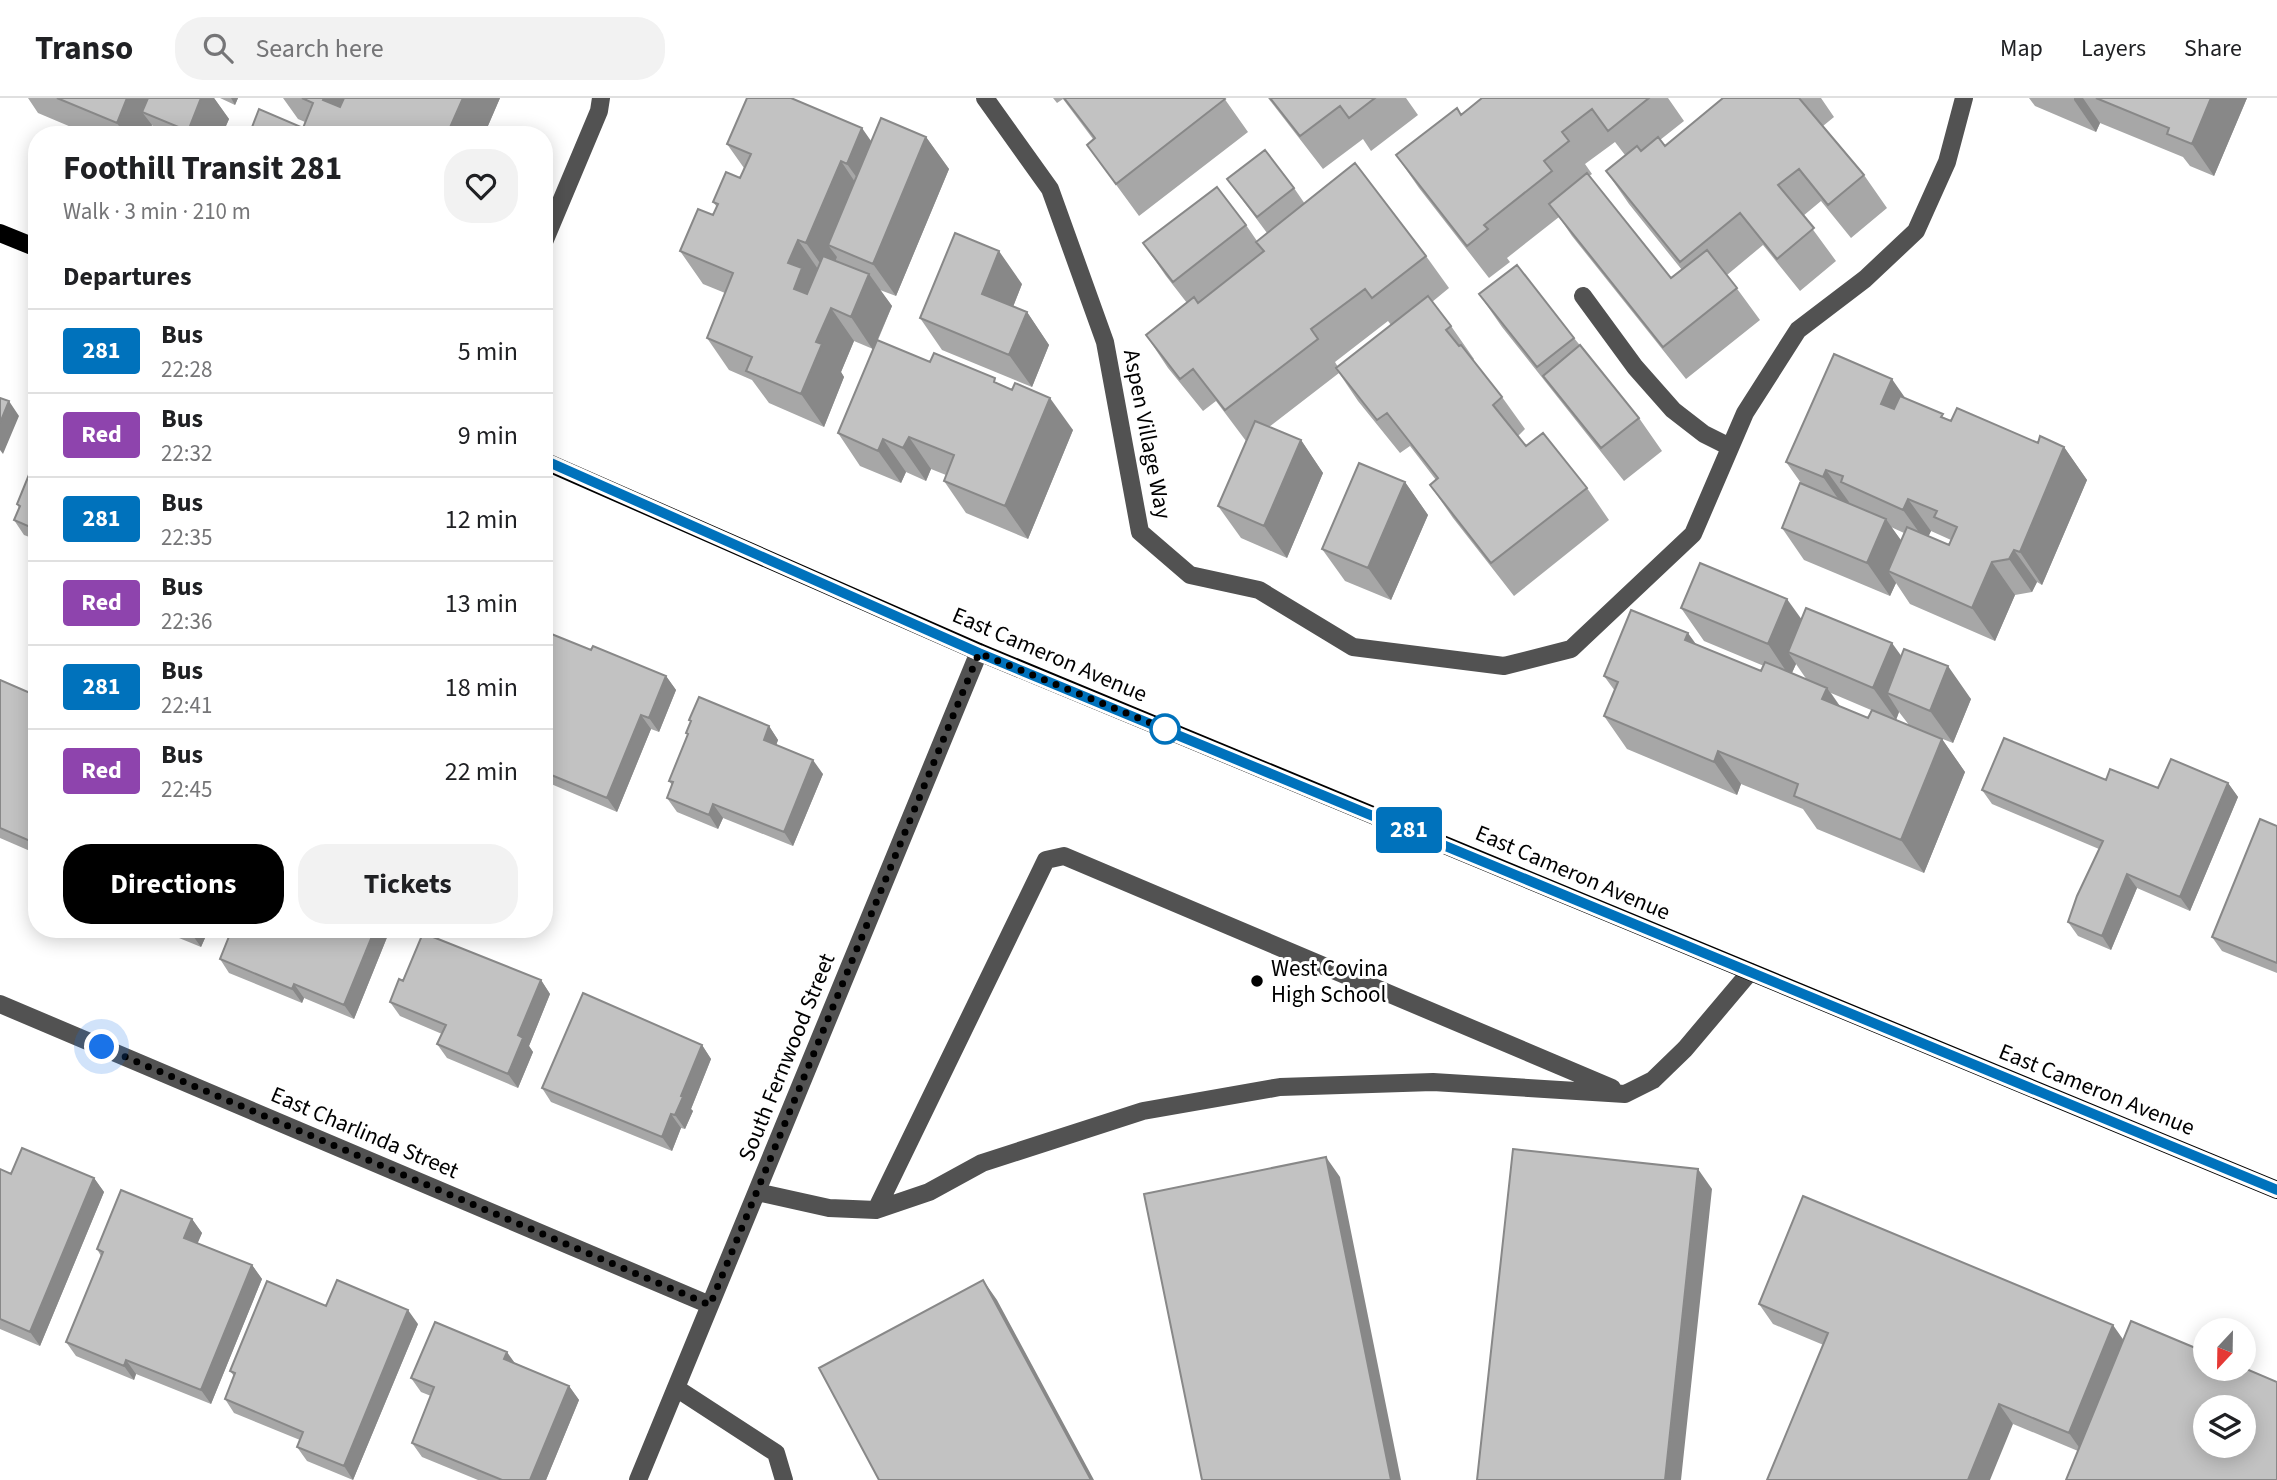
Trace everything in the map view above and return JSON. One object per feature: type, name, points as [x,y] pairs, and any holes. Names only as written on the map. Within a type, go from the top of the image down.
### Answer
[{"type":"main road","points":[[0,233],[28,244]]},
{"type":"main road","name":"East Cameron Avenue","points":[[553,465],[979,653],[2277,1190]]},
{"type":"street","points":[[553,221],[599,111],[601,98]]},
{"type":"street","name":"Aspen Village Way","points":[[985,98],[1050,189],[1096,316],[1105,342],[1140,532],[1190,575],[1259,590],[1353,647],[1504,666],[1571,649],[1693,534],[1745,413],[1798,330],[1865,279],[1916,231],[1947,162],[1964,98]]},
{"type":"street","points":[[1583,296],[1635,367],[1673,410],[1704,434],[1730,447]]},
{"type":"street","name":"South Fernwood Street","points":[[638,1480],[979,653]]},
{"type":"street","points":[[876,1210],[1046,860],[1064,856],[1625,1094]]},
{"type":"street","points":[[757,1192],[829,1208],[876,1210],[929,1192],[982,1163],[1143,1111],[1280,1087],[1433,1082],[1625,1094],[1653,1080],[1685,1049],[1750,972]]},
{"type":"street","name":"East Charlinda Street","points":[[0,1004],[710,1305]]},
{"type":"street","points":[[676,1388],[776,1453],[784,1480]]},
{"type":"building","points":[[57,98],[127,98],[117,123]]},
{"type":"building","points":[[148,98],[201,98],[190,126],[176,126],[142,112]]},
{"type":"building","points":[[302,98],[324,98],[323,100],[340,107],[344,98],[463,98],[451,126],[304,126],[313,103]]},
{"type":"building","points":[[747,98],[791,98],[862,128],[847,164],[841,161],[806,243],[798,240],[788,263],[802,268],[794,289],[807,294],[823,256],[869,274],[851,317],[831,308],[816,342],[822,344],[801,394],[746,371],[752,357],[707,338],[733,273],[680,251],[698,209],[713,215],[718,204],[713,202],[726,172],[740,178],[751,154],[727,144]]},
{"type":"building","points":[[1064,98],[1225,99],[1116,184],[1087,145],[1095,138]]},
{"type":"building","points":[[1270,98],[1375,98],[1349,118],[1340,106],[1300,136]]},
{"type":"building","points":[[1482,98],[1649,98],[1608,131],[1592,109],[1562,132],[1569,141],[1544,161],[1552,171],[1484,225],[1488,229],[1467,246],[1396,155],[1457,108],[1461,115]]},
{"type":"building","points":[[1723,98],[1799,98],[1864,175],[1828,205],[1799,169],[1778,185],[1814,228],[1777,259],[1740,213],[1680,262],[1606,171],[1637,146],[1641,151],[1658,137],[1665,146]]},
{"type":"building","points":[[2096,98],[2211,98],[2192,144],[2167,134],[2169,128]]},
{"type":"building","points":[[259,109],[298,126],[252,126]]},
{"type":"building","points":[[881,118],[926,137],[873,264],[828,245]]},
{"type":"building","points":[[1265,150],[1294,188],[1257,217],[1227,179]]},
{"type":"building","points":[[1355,163],[1426,256],[1372,298],[1365,289],[1311,329],[1318,339],[1225,410],[1193,369],[1180,379],[1146,335],[1194,297],[1198,303],[1264,251],[1256,242]]},
{"type":"building","points":[[1587,173],[1671,278],[1707,250],[1737,288],[1663,347],[1549,204]]},
{"type":"building","points":[[1217,187],[1246,225],[1173,282],[1143,243]]},
{"type":"building","points":[[955,233],[999,251],[982,294],[1027,312],[1009,355],[920,318]]},
{"type":"building","points":[[1517,265],[1574,338],[1537,367],[1479,294]]},
{"type":"building","points":[[1428,296],[1451,326],[1446,330],[1502,397],[1493,405],[1526,446],[1543,433],[1587,488],[1491,563],[1430,485],[1438,478],[1387,413],[1377,420],[1336,368]]},
{"type":"building","points":[[877,340],[930,362],[934,353],[995,378],[994,382],[1012,390],[1015,383],[1050,398],[1005,506],[944,481],[954,455],[909,437],[903,448],[883,439],[878,451],[838,433]]},
{"type":"building","points":[[1580,345],[1639,418],[1601,448],[1543,376]]},
{"type":"building","points":[[1834,354],[1892,379],[1881,404],[1894,409],[1900,396],[1943,414],[1941,417],[1951,421],[1957,408],[2038,443],[2040,436],[2064,447],[2020,552],[2014,550],[2009,559],[1992,562],[1972,608],[1888,571],[1907,527],[1949,545],[1957,527],[1934,517],[1937,511],[1908,499],[1903,510],[1841,482],[1843,476],[1826,470],[1823,477],[1786,462]]},
{"type":"building","points":[[0,398],[9,401],[0,423]]},
{"type":"building","points":[[1255,421],[1301,440],[1264,526],[1218,506]]},
{"type":"building","points":[[1359,463],[1405,482],[1368,568],[1322,549]]},
{"type":"building","points":[[28,477],[28,526],[14,520],[20,506],[17,504]]},
{"type":"building","points":[[1800,483],[1886,519],[1867,563],[1782,528]]},
{"type":"building","points":[[1700,563],[1787,599],[1768,644],[1681,608]]},
{"type":"building","points":[[1806,608],[1892,643],[1873,688],[1788,652]]},
{"type":"building","points":[[1631,610],[1688,633],[1685,640],[1761,671],[1765,662],[1827,688],[1822,699],[1868,718],[1872,710],[1942,739],[1901,840],[1794,796],[1798,784],[1718,751],[1714,762],[1604,716],[1618,682],[1604,676]]},
{"type":"building","points":[[553,635],[591,650],[593,646],[666,676],[649,718],[641,715],[607,798],[553,776]]},
{"type":"building","points":[[1904,649],[1948,666],[1930,711],[1887,693]]},
{"type":"building","points":[[0,680],[28,692],[28,840],[0,828]]},
{"type":"building","points":[[699,697],[769,726],[764,740],[813,760],[784,832],[713,804],[709,815],[667,798],[673,782],[669,781]]},
{"type":"building","points":[[2004,738],[2106,780],[2110,769],[2158,788],[2171,759],[2228,783],[2180,897],[2127,874],[2102,936],[2068,922],[2103,841],[1982,790]]},
{"type":"building","points":[[2260,819],[2277,826],[2277,963],[2212,937]]},
{"type":"building","points":[[228,938],[371,938],[344,1005],[294,984],[292,989],[220,959]]},
{"type":"building","points":[[421,938],[436,938],[541,980],[518,1035],[523,1038],[508,1074],[437,1044],[446,1025],[390,1002],[399,979],[403,981]]},
{"type":"building","points":[[583,993],[702,1045],[681,1096],[683,1097],[675,1115],[671,1114],[662,1137],[542,1088]]},
{"type":"building","points":[[22,1148],[94,1178],[30,1332],[0,1319],[0,1169],[11,1174]]},
{"type":"building","points":[[1513,1149],[1698,1169],[1665,1480],[1477,1480]]},
{"type":"building","points":[[1326,1157],[1391,1480],[1202,1480],[1144,1194]]},
{"type":"building","points":[[121,1190],[192,1219],[184,1238],[252,1265],[201,1390],[126,1360],[124,1366],[66,1342],[103,1252],[97,1249]]},
{"type":"building","points":[[1803,1196],[2113,1325],[2069,1433],[1999,1404],[1968,1480],[1767,1480],[1828,1333],[1759,1304]]},
{"type":"building","points":[[337,1280],[408,1310],[344,1466],[297,1447],[303,1432],[225,1399],[235,1373],[230,1371],[267,1281],[326,1306]]},
{"type":"building","points":[[983,1280],[1091,1480],[879,1480],[819,1368]]},
{"type":"building","points":[[2131,1321],[2193,1347],[2193,1381],[2256,1381],[2256,1373],[2277,1382],[2277,1480],[2066,1480]]},
{"type":"building","points":[[435,1322],[507,1352],[504,1359],[569,1386],[530,1480],[502,1480],[412,1443],[434,1387],[411,1378]]},
{"type":"bus line","name":"281","points":[[553,464],[979,653],[2277,1190]]},
{"type":"place","name":"West Covina High School","points":[[1257,981]]},
{"type":"route","points":[[102,1047],[710,1305],[979,653],[1165,729]]}]
